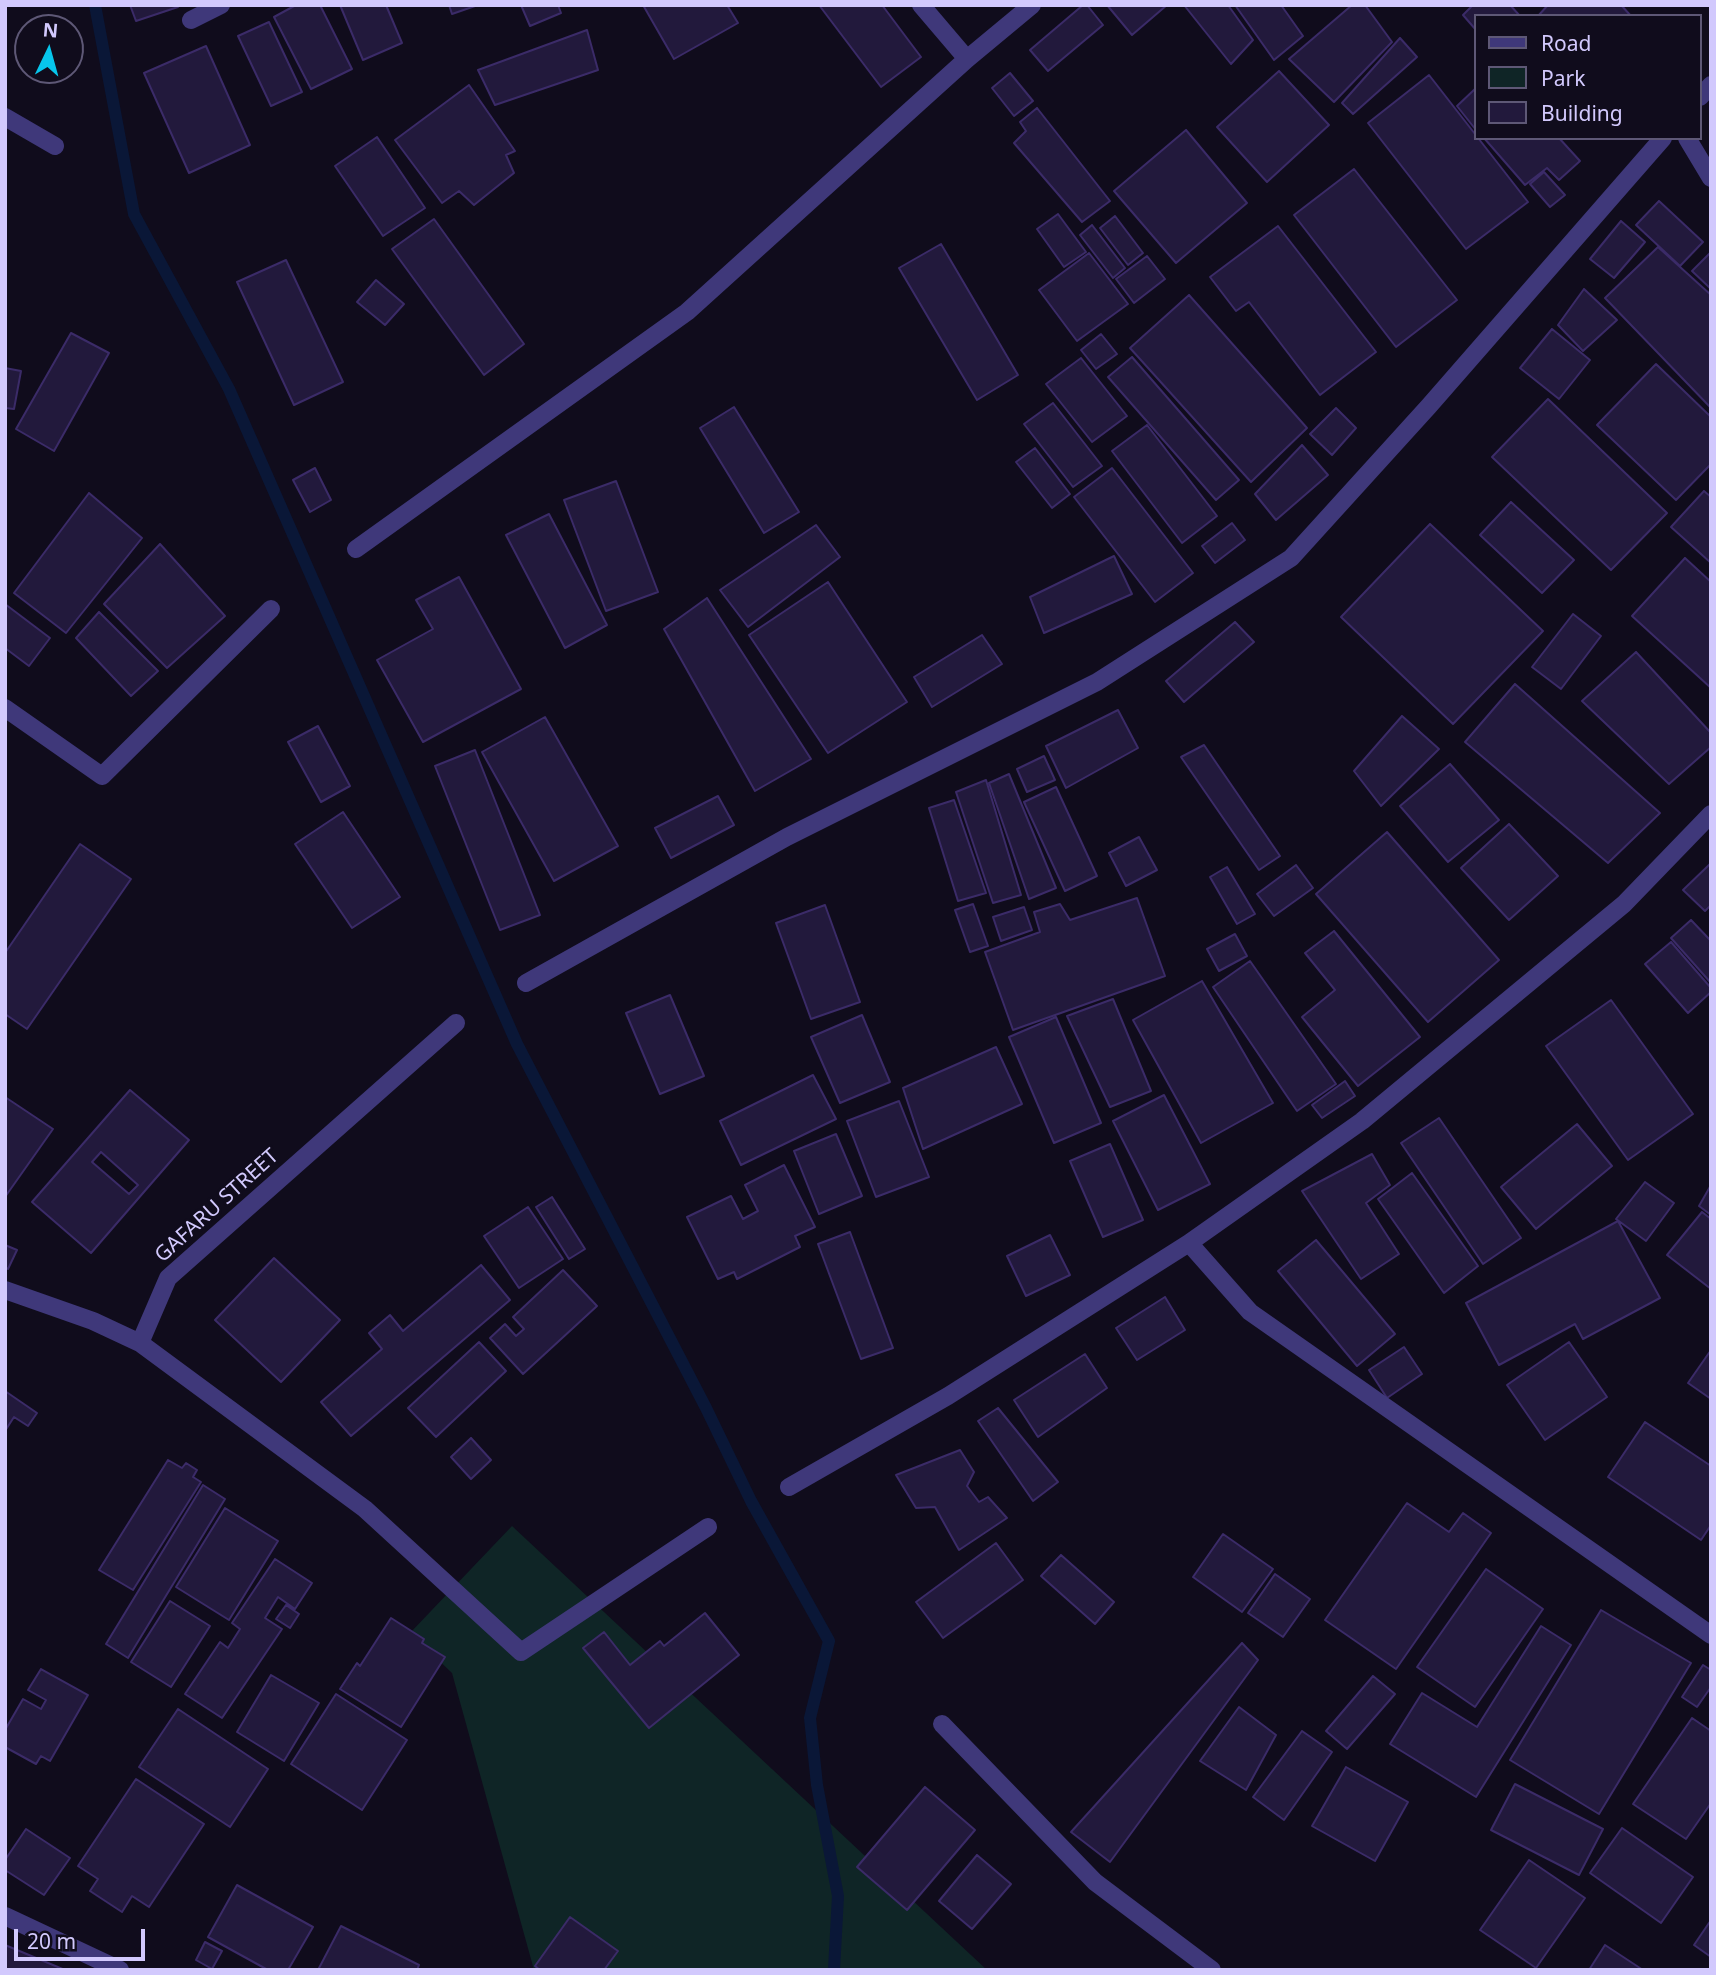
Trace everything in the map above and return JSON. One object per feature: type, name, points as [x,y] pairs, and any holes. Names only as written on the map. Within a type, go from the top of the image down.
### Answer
[{"type":"street","points":[[191,20],[221,5]]},
{"type":"street","points":[[921,5],[967,59]]},
{"type":"street","points":[[356,549],[687,312],[967,59],[1032,5]]},
{"type":"street","points":[[5,117],[55,146]]},
{"type":"street","points":[[526,983],[787,837],[1097,682],[1291,558],[1429,406],[1661,140]]},
{"type":"street","points":[[1688,140],[1711,178]]},
{"type":"street","points":[[5,708],[102,776],[271,609]]},
{"type":"street","points":[[789,1487],[948,1395],[1189,1243],[1362,1121],[1624,904],[1711,814]]},
{"type":"street","name":"GAFARU STREET","points":[[139,1343],[168,1278],[456,1023]]},
{"type":"street","points":[[1189,1243],[1250,1312],[1711,1636]]},
{"type":"street","points":[[5,1290],[93,1321],[139,1343],[365,1509],[521,1652],[708,1527]]},
{"type":"street","points":[[942,1724],[1094,1882],[1212,1970]]},
{"type":"street","points":[[5,1916],[120,1970]]},
{"type":"green space","points":[[512,1526],[987,1970],[534,1970],[452,1673],[410,1633]]},
{"type":"building","points":[[130,5],[177,5],[178,7],[136,21]]},
{"type":"building","points":[[296,5],[320,5],[352,69],[311,89],[274,17]]},
{"type":"building","points":[[340,5],[386,5],[402,43],[363,60]]},
{"type":"building","points":[[449,5],[478,5],[452,14]]},
{"type":"building","points":[[521,5],[558,5],[561,13],[530,26]]},
{"type":"building","points":[[643,5],[727,5],[738,23],[674,59]]},
{"type":"building","points":[[819,5],[882,5],[921,57],[881,87]]},
{"type":"building","points":[[1083,5],[1087,5],[1103,25],[1048,71],[1030,50]]},
{"type":"building","points":[[1107,5],[1167,5],[1132,35]]},
{"type":"building","points":[[1184,5],[1228,5],[1253,40],[1231,64]]},
{"type":"building","points":[[1235,5],[1281,5],[1303,36],[1274,60]]},
{"type":"building","points":[[1352,5],[1365,5],[1392,42],[1334,102],[1289,59]]},
{"type":"building","points":[[1473,5],[1510,5],[1518,14],[1474,14],[1474,28],[1463,15]]},
{"type":"building","points":[[1548,5],[1621,5],[1629,14],[1540,14]]},
{"type":"building","points":[[269,22],[302,92],[271,106],[238,36]]},
{"type":"building","points":[[587,30],[598,70],[495,105],[478,70]]},
{"type":"building","points":[[1400,38],[1417,57],[1353,114],[1342,103]]},
{"type":"building","points":[[206,46],[250,145],[189,173],[144,73]]},
{"type":"building","points":[[1279,71],[1329,125],[1267,182],[1217,127]]},
{"type":"building","points":[[1010,73],[1033,101],[1014,116],[992,88]]},
{"type":"building","points":[[1429,75],[1474,133],[1474,140],[1480,140],[1528,202],[1466,249],[1368,123]]},
{"type":"building","points":[[469,85],[515,151],[506,155],[514,173],[474,205],[459,191],[442,203],[395,140]]},
{"type":"building","points":[[1474,90],[1474,127],[1457,106]]},
{"type":"building","points":[[1037,108],[1110,201],[1082,222],[1014,143],[1026,131],[1020,122]]},
{"type":"building","points":[[1186,130],[1247,203],[1176,263],[1114,191]]},
{"type":"building","points":[[377,137],[425,208],[383,236],[335,166]]},
{"type":"building","points":[[1486,140],[1561,140],[1580,161],[1559,180],[1547,168],[1525,185]]},
{"type":"building","points":[[1354,169],[1457,300],[1396,347],[1294,215]]},
{"type":"building","points":[[1544,172],[1565,195],[1550,207],[1530,184]]},
{"type":"building","points":[[1659,201],[1703,242],[1680,266],[1636,225]]},
{"type":"building","points":[[1058,214],[1086,252],[1064,267],[1037,229]]},
{"type":"building","points":[[1115,216],[1143,253],[1128,265],[1100,228]]},
{"type":"building","points":[[434,219],[524,344],[484,375],[392,249]]},
{"type":"building","points":[[1621,221],[1645,242],[1614,278],[1590,259]]},
{"type":"building","points":[[1092,225],[1125,268],[1113,278],[1080,235]]},
{"type":"building","points":[[1278,226],[1376,352],[1320,395],[1249,302],[1236,311],[1210,277]]},
{"type":"building","points":[[941,244],[1018,375],[977,400],[899,268]]},
{"type":"building","points":[[1658,247],[1711,295],[1711,408],[1605,298]]},
{"type":"building","points":[[1711,252],[1711,289],[1692,271]]},
{"type":"building","points":[[1089,253],[1128,304],[1077,341],[1039,290]]},
{"type":"building","points":[[1147,256],[1165,279],[1134,303],[1116,279]]},
{"type":"building","points":[[286,260],[343,382],[294,405],[237,282]]},
{"type":"building","points":[[376,280],[404,304],[385,325],[357,302]]},
{"type":"building","points":[[1584,289],[1617,320],[1583,351],[1558,325]]},
{"type":"building","points":[[1189,295],[1307,428],[1251,482],[1130,348]]},
{"type":"building","points":[[1552,329],[1590,360],[1559,399],[1520,368]]},
{"type":"building","points":[[71,333],[109,353],[54,451],[16,429]]},
{"type":"building","points":[[1101,334],[1117,354],[1096,369],[1081,350]]},
{"type":"building","points":[[1132,357],[1239,480],[1216,500],[1108,377]]},
{"type":"building","points":[[1081,358],[1127,416],[1092,442],[1046,384]]},
{"type":"building","points":[[1656,364],[1711,417],[1711,464],[1676,500],[1597,425]]},
{"type":"building","points":[[5,368],[21,371],[14,409],[5,408]]},
{"type":"building","points":[[1548,399],[1667,513],[1611,570],[1492,457]]},
{"type":"building","points":[[1053,403],[1102,466],[1073,487],[1024,424]]},
{"type":"building","points":[[734,407],[799,512],[764,533],[700,428]]},
{"type":"building","points":[[1336,408],[1356,428],[1332,455],[1310,434]]},
{"type":"building","points":[[1147,425],[1217,516],[1182,543],[1112,451]]},
{"type":"building","points":[[1302,445],[1328,475],[1276,520],[1255,494]]},
{"type":"building","points":[[1035,448],[1070,494],[1052,508],[1016,462]]},
{"type":"building","points":[[315,468],[331,500],[310,512],[293,480]]},
{"type":"building","points":[[1112,468],[1193,573],[1155,602],[1074,497]]},
{"type":"building","points":[[616,481],[658,592],[606,611],[564,500]]},
{"type":"building","points":[[1704,491],[1711,497],[1711,563],[1671,527]]},
{"type":"building","points":[[89,493],[142,538],[66,633],[14,593]]},
{"type":"building","points":[[1511,502],[1574,560],[1542,593],[1480,535]]},
{"type":"building","points":[[549,514],[607,625],[565,648],[506,535]]},
{"type":"building","points":[[1232,523],[1245,540],[1215,563],[1202,546]]},
{"type":"building","points":[[1430,524],[1543,631],[1453,724],[1341,617]]},
{"type":"building","points":[[816,525],[840,557],[748,627],[720,590]]},
{"type":"building","points":[[160,544],[225,616],[167,668],[104,604]]},
{"type":"building","points":[[1114,556],[1132,594],[1044,633],[1030,597]]},
{"type":"building","points":[[1685,558],[1711,582],[1711,688],[1632,616]]},
{"type":"building","points":[[459,577],[521,689],[423,742],[377,660],[433,629],[416,600]]},
{"type":"building","points":[[828,582],[907,702],[828,753],[749,635]]},
{"type":"building","points":[[707,598],[811,759],[755,791],[664,629]]},
{"type":"building","points":[[5,604],[50,638],[29,666],[5,648]]},
{"type":"building","points":[[99,612],[158,671],[131,696],[76,638]]},
{"type":"building","points":[[1573,614],[1601,636],[1561,689],[1532,667]]},
{"type":"building","points":[[1235,622],[1254,642],[1184,702],[1166,681]]},
{"type":"building","points":[[982,635],[1002,664],[932,707],[914,677]]},
{"type":"building","points":[[1636,652],[1711,733],[1711,747],[1669,784],[1582,701]]},
{"type":"building","points":[[1515,684],[1660,813],[1608,863],[1465,742]]},
{"type":"building","points":[[1118,710],[1138,748],[1066,788],[1046,746]]},
{"type":"building","points":[[1402,716],[1439,749],[1381,806],[1354,771]]},
{"type":"building","points":[[545,717],[618,846],[554,881],[482,752]]},
{"type":"building","points":[[318,726],[350,786],[321,802],[288,742]]},
{"type":"building","points":[[1204,745],[1280,856],[1259,870],[1181,757]]},
{"type":"building","points":[[475,750],[540,915],[500,930],[435,766]]},
{"type":"building","points":[[1044,756],[1055,780],[1027,792],[1017,769]]},
{"type":"building","points":[[1450,764],[1499,820],[1448,862],[1400,806]]},
{"type":"building","points":[[1009,774],[1056,888],[1029,899],[989,783]]},
{"type":"building","points":[[986,780],[1021,895],[993,903],[956,792]]},
{"type":"building","points":[[1056,787],[1097,876],[1065,891],[1024,802]]},
{"type":"building","points":[[718,796],[734,825],[671,858],[655,828]]},
{"type":"building","points":[[954,800],[986,893],[958,901],[929,808]]},
{"type":"building","points":[[343,812],[400,897],[352,928],[295,844]]},
{"type":"building","points":[[1509,824],[1558,876],[1509,920],[1461,868]]},
{"type":"building","points":[[1387,832],[1499,960],[1428,1022],[1316,894]]},
{"type":"building","points":[[1139,837],[1157,870],[1126,886],[1109,853]]},
{"type":"building","points":[[80,844],[131,879],[27,1029],[5,1014],[5,953]]},
{"type":"building","points":[[1711,863],[1711,905],[1705,911],[1683,890]]},
{"type":"building","points":[[1296,865],[1313,888],[1274,916],[1257,894]]},
{"type":"building","points":[[1227,867],[1255,914],[1237,924],[1210,877]]},
{"type":"building","points":[[1137,898],[1165,976],[1013,1030],[985,952],[1040,932],[1034,912],[1060,904],[1070,920]]},
{"type":"building","points":[[973,904],[988,946],[970,952],[955,910]]},
{"type":"building","points":[[825,905],[860,1002],[811,1019],[776,923]]},
{"type":"building","points":[[1024,907],[1032,930],[1001,941],[993,917]]},
{"type":"building","points":[[1691,920],[1711,941],[1711,983],[1671,938]]},
{"type":"building","points":[[1334,931],[1420,1037],[1358,1086],[1302,1017],[1335,990],[1305,953]]},
{"type":"building","points":[[1235,934],[1247,956],[1219,971],[1207,949]]},
{"type":"building","points":[[1671,942],[1711,988],[1711,992],[1688,1013],[1645,964]]},
{"type":"building","points":[[1250,961],[1336,1084],[1297,1111],[1213,987]]},
{"type":"building","points":[[1202,981],[1273,1103],[1201,1143],[1133,1020]]},
{"type":"building","points":[[670,995],[704,1076],[660,1094],[626,1013]]},
{"type":"building","points":[[1113,999],[1151,1091],[1110,1107],[1067,1016]]},
{"type":"building","points":[[1611,1000],[1693,1114],[1628,1160],[1546,1046]]},
{"type":"building","points":[[862,1015],[890,1082],[840,1103],[811,1037]]},
{"type":"building","points":[[1056,1017],[1101,1123],[1054,1143],[1009,1037]]},
{"type":"building","points":[[996,1047],[1022,1104],[923,1149],[903,1088]]},
{"type":"building","points":[[813,1075],[836,1119],[741,1165],[720,1121]]},
{"type":"building","points":[[1345,1081],[1355,1096],[1322,1118],[1312,1105]]},
{"type":"building","points":[[130,1090],[189,1140],[91,1253],[32,1202]],"holes":[[[101,1152],[138,1185],[129,1194],[92,1162]]]},
{"type":"building","points":[[1164,1095],[1210,1184],[1158,1210],[1113,1121]]},
{"type":"building","points":[[5,1097],[53,1129],[5,1197]]},
{"type":"building","points":[[899,1101],[929,1177],[876,1197],[847,1121]]},
{"type":"building","points":[[1439,1118],[1521,1238],[1483,1264],[1401,1143]]},
{"type":"building","points":[[1577,1124],[1612,1166],[1536,1229],[1501,1187]]},
{"type":"building","points":[[836,1134],[862,1196],[819,1214],[794,1151]]},
{"type":"building","points":[[1110,1144],[1143,1220],[1103,1237],[1070,1161]]},
{"type":"building","points":[[1372,1154],[1390,1185],[1366,1203],[1399,1254],[1361,1279],[1302,1191]]},
{"type":"building","points":[[784,1165],[815,1227],[795,1236],[800,1247],[737,1279],[734,1272],[718,1279],[687,1217],[731,1196],[743,1219],[758,1211],[745,1185]]},
{"type":"building","points":[[1412,1173],[1478,1266],[1444,1293],[1378,1199]]},
{"type":"building","points":[[1645,1182],[1674,1203],[1646,1241],[1616,1219]]},
{"type":"building","points":[[1711,1185],[1711,1215],[1699,1206]]},
{"type":"building","points":[[552,1197],[585,1249],[569,1259],[536,1207]]},
{"type":"building","points":[[528,1207],[563,1259],[519,1288],[484,1236]]},
{"type":"building","points":[[1702,1212],[1711,1219],[1711,1289],[1667,1255]]},
{"type":"building","points":[[1618,1221],[1660,1298],[1583,1339],[1575,1324],[1499,1365],[1466,1303]]},
{"type":"building","points":[[850,1232],[893,1348],[861,1359],[818,1244]]},
{"type":"building","points":[[1050,1235],[1070,1275],[1026,1296],[1007,1256]]},
{"type":"building","points":[[1316,1240],[1395,1334],[1357,1366],[1278,1271]]},
{"type":"building","points":[[5,1245],[17,1250],[8,1269],[5,1267]]},
{"type":"building","points":[[274,1258],[340,1320],[281,1382],[215,1320]]},
{"type":"building","points":[[481,1265],[510,1300],[351,1436],[321,1402],[382,1349],[369,1333],[390,1315],[403,1331]]},
{"type":"building","points":[[563,1270],[597,1306],[523,1374],[490,1338],[505,1324],[516,1336],[524,1329],[513,1317]]},
{"type":"building","points":[[1165,1297],[1185,1330],[1137,1360],[1116,1328]]},
{"type":"building","points":[[479,1342],[506,1371],[436,1437],[408,1408]]},
{"type":"building","points":[[1569,1342],[1607,1397],[1545,1440],[1507,1385]]},
{"type":"building","points":[[1404,1347],[1422,1374],[1387,1398],[1369,1370]]},
{"type":"building","points":[[1711,1350],[1711,1399],[1688,1383]]},
{"type":"building","points":[[1085,1354],[1107,1388],[1038,1437],[1014,1400]]},
{"type":"building","points":[[5,1391],[37,1413],[28,1426],[14,1417],[5,1431]]},
{"type":"building","points":[[998,1408],[1058,1482],[1033,1501],[978,1421]]},
{"type":"building","points":[[1645,1422],[1711,1466],[1711,1525],[1701,1540],[1608,1477]]},
{"type":"building","points":[[471,1438],[491,1460],[471,1479],[451,1457]]},
{"type":"building","points":[[960,1450],[974,1472],[967,1486],[979,1502],[988,1497],[1007,1518],[959,1550],[935,1507],[916,1508],[896,1475]]},
{"type":"building","points":[[168,1460],[182,1468],[186,1463],[197,1470],[193,1477],[201,1482],[133,1590],[99,1570]]},
{"type":"building","points":[[203,1485],[225,1499],[128,1658],[106,1644]]},
{"type":"building","points":[[1407,1503],[1449,1532],[1463,1513],[1491,1533],[1396,1669],[1325,1620]]},
{"type":"building","points":[[225,1508],[278,1541],[229,1620],[176,1587]]},
{"type":"building","points":[[1223,1534],[1273,1569],[1242,1612],[1193,1577]]},
{"type":"building","points":[[996,1543],[1023,1580],[943,1638],[916,1602]]},
{"type":"building","points":[[1061,1555],[1114,1602],[1095,1624],[1041,1576]]},
{"type":"building","points":[[275,1559],[312,1583],[295,1609],[278,1597],[265,1618],[282,1629],[222,1718],[185,1694],[220,1642],[228,1648],[240,1629],[232,1623]]},
{"type":"building","points":[[1486,1569],[1543,1609],[1475,1707],[1417,1667]]},
{"type":"building","points":[[1275,1574],[1310,1599],[1283,1637],[1248,1613]]},
{"type":"building","points":[[170,1601],[210,1626],[171,1687],[131,1662]]},
{"type":"building","points":[[286,1605],[299,1614],[290,1628],[276,1619]]},
{"type":"building","points":[[1601,1610],[1691,1663],[1599,1814],[1510,1760]]},
{"type":"building","points":[[705,1613],[739,1655],[649,1728],[583,1648],[604,1632],[630,1665],[660,1641],[664,1646]]},
{"type":"building","points":[[391,1618],[424,1639],[422,1643],[445,1657],[401,1727],[340,1689],[357,1663],[360,1666]]},
{"type":"building","points":[[1541,1626],[1571,1645],[1476,1797],[1390,1744],[1422,1693],[1477,1727]]},
{"type":"building","points":[[1242,1643],[1258,1660],[1110,1862],[1071,1832]]},
{"type":"building","points":[[1703,1665],[1711,1670],[1711,1687],[1697,1707],[1682,1697]]},
{"type":"building","points":[[41,1669],[88,1695],[50,1761],[41,1756],[36,1764],[5,1747],[5,1730],[23,1699],[41,1709],[46,1700],[28,1690]]},
{"type":"building","points":[[271,1675],[319,1703],[284,1761],[237,1732]]},
{"type":"building","points":[[1373,1676],[1395,1694],[1347,1749],[1326,1731]]},
{"type":"building","points":[[336,1694],[407,1740],[362,1810],[291,1764]]},
{"type":"building","points":[[1239,1707],[1276,1735],[1246,1790],[1200,1761]]},
{"type":"building","points":[[178,1709],[268,1769],[230,1827],[139,1767]]},
{"type":"building","points":[[1692,1718],[1711,1731],[1711,1803],[1686,1839],[1633,1804]]},
{"type":"building","points":[[1302,1731],[1332,1752],[1284,1820],[1253,1797]]},
{"type":"building","points":[[1346,1767],[1408,1802],[1375,1861],[1312,1826]]},
{"type":"building","points":[[136,1779],[204,1824],[149,1907],[132,1896],[122,1912],[90,1891],[98,1879],[78,1866]]},
{"type":"building","points":[[1515,1784],[1603,1829],[1579,1875],[1491,1830]]},
{"type":"building","points":[[925,1787],[975,1830],[907,1910],[857,1867]]},
{"type":"building","points":[[1622,1828],[1693,1877],[1661,1923],[1590,1873]]},
{"type":"building","points":[[26,1829],[70,1858],[44,1895],[5,1870],[5,1860]]},
{"type":"building","points":[[977,1855],[1011,1884],[972,1929],[939,1901]]},
{"type":"building","points":[[1529,1860],[1585,1898],[1536,1968],[1480,1930]]},
{"type":"building","points":[[237,1885],[313,1927],[288,1970],[268,1970],[208,1937]]},
{"type":"building","points":[[570,1917],[618,1951],[604,1970],[540,1970],[535,1966]]},
{"type":"building","points":[[1711,1920],[1711,1957],[1694,1945]]},
{"type":"building","points":[[341,1926],[419,1965],[417,1970],[318,1970]]},
{"type":"building","points":[[205,1942],[222,1951],[212,1969],[196,1960]]},
{"type":"building","points":[[5,1945],[65,1970],[5,1970]]},
{"type":"building","points":[[1605,1945],[1643,1970],[1589,1970]]},
{"type":"waterway","points":[[95,5],[134,214],[229,389],[517,1044],[706,1408],[751,1501],[829,1641],[810,1718],[817,1785],[838,1896],[834,1970]]}]
